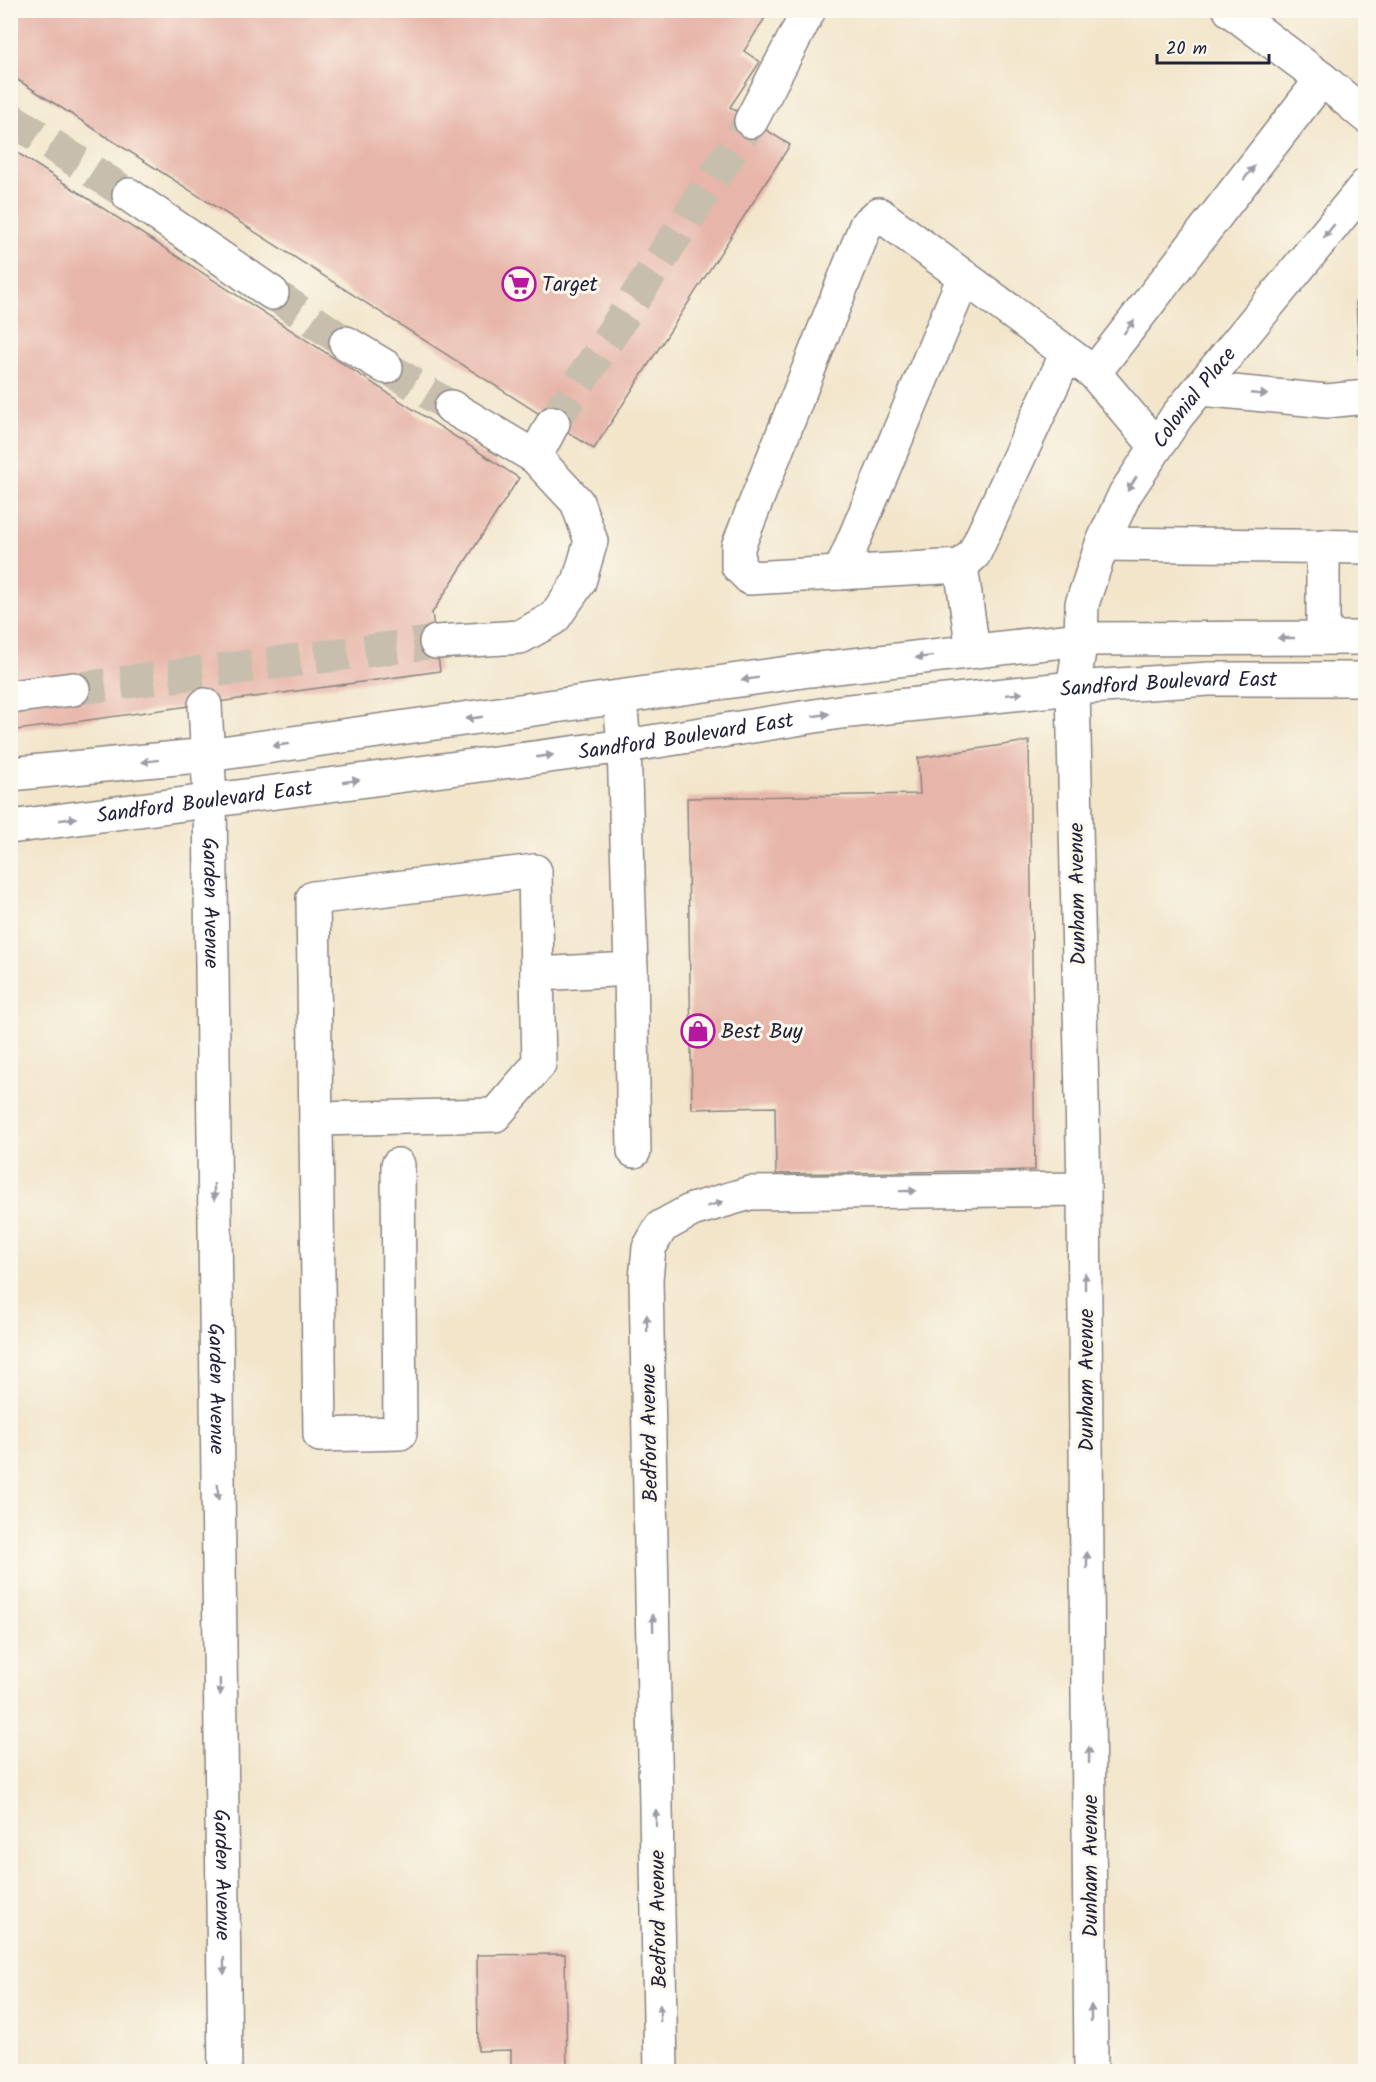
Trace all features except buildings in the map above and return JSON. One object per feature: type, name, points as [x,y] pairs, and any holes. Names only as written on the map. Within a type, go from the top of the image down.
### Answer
[{"type":"street","points":[[751,121],[809,10]]},
{"type":"street","points":[[1230,10],[1322,79],[1365,116]]},
{"type":"street","points":[[1094,373],[1322,79]]},
{"type":"street","points":[[129,195],[272,293]]},
{"type":"street","name":"Colonial Place","points":[[1081,639],[1082,604],[1102,544],[1125,494],[1177,416],[1361,197]]},
{"type":"street","points":[[1067,353],[974,554],[961,566],[750,578],[738,566],[738,547],[866,225],[879,214],[964,277],[1067,353],[1094,373],[1156,446]]},
{"type":"street","points":[[840,573],[964,277]]},
{"type":"street","points":[[346,343],[386,367]]},
{"type":"street","points":[[1201,388],[1327,401],[1365,397]]},
{"type":"street","points":[[436,642],[520,637],[554,618],[579,582],[591,541],[577,502],[536,457],[451,407]]},
{"type":"street","points":[[536,457],[553,423]]},
{"type":"street","points":[[1102,544],[1365,547]]},
{"type":"street","points":[[1323,546],[1323,638]]},
{"type":"street","points":[[961,566],[973,651]]},
{"type":"street","name":"Sandford Boulevard East","points":[[10,774],[208,755],[810,670],[1081,639],[1365,638]]},
{"type":"street","name":"Dunham Avenue","points":[[1081,639],[1073,688],[1084,1189],[1091,2072]]},
{"type":"street","name":"Sandford Boulevard East","points":[[10,827],[624,746],[840,712],[1073,688],[1209,679],[1365,679]]},
{"type":"street","points":[[10,697],[73,689]]},
{"type":"street","points":[[620,698],[624,746],[631,969],[634,1151]]},
{"type":"street","name":"Garden Avenue","points":[[205,705],[210,799],[225,2072]]},
{"type":"street","points":[[317,1119],[495,1115],[539,1064],[535,871],[313,898],[320,1435],[400,1433],[398,1165]]},
{"type":"street","points":[[537,974],[631,969]]},
{"type":"street","name":"Bedford Avenue","points":[[661,2072],[646,1291],[649,1248],[661,1227],[692,1210],[750,1193],[1084,1189]]},
{"type":"tunnel","points":[[10,118],[129,195]]},
{"type":"tunnel","points":[[553,423],[751,121]]},
{"type":"tunnel","points":[[272,293],[346,343]]},
{"type":"tunnel","points":[[386,367],[451,407]]},
{"type":"tunnel","points":[[73,689],[436,642]]},
{"type":"place","name":"Target","points":[[519,284]]},
{"type":"place","name":"Best Buy","points":[[698,1031]]}]
